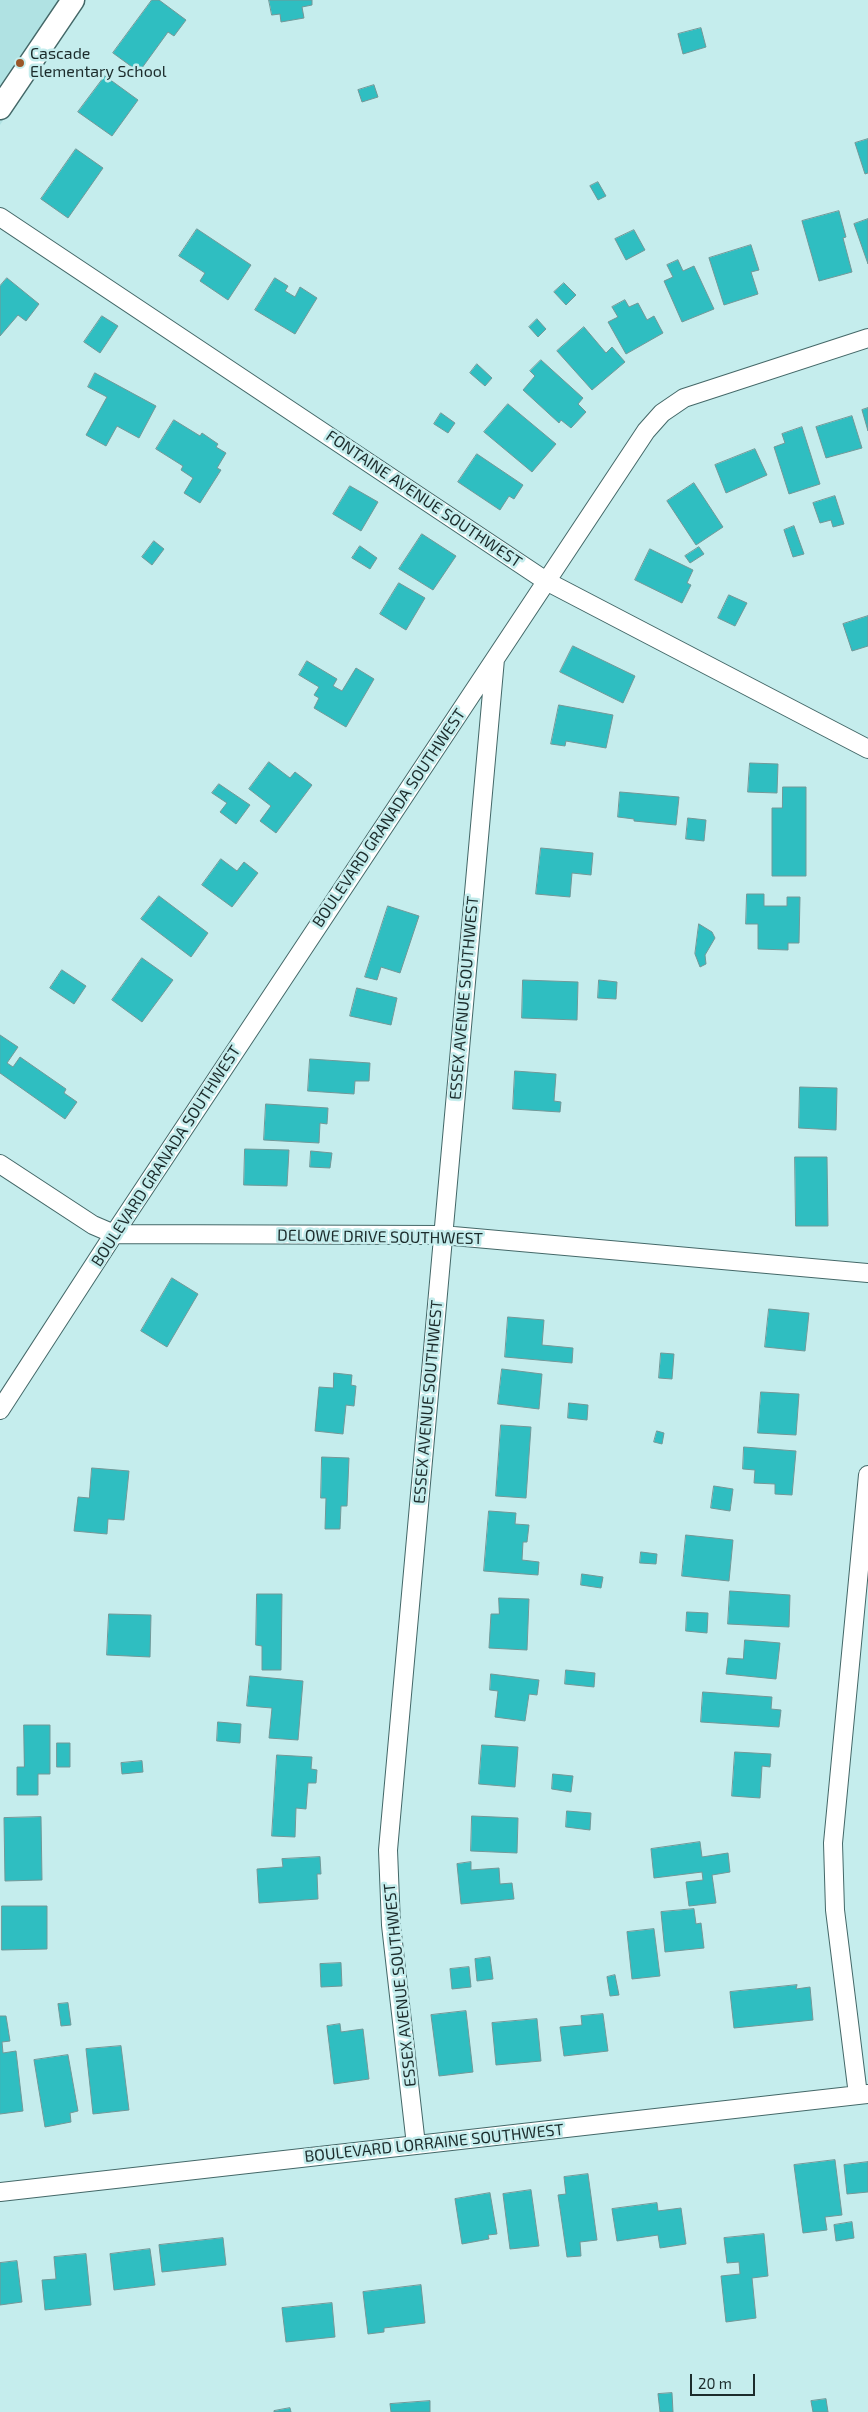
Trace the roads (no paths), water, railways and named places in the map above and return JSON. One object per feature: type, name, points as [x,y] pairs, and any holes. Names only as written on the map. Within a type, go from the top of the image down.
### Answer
[{"type":"street","points":[[0,108],[73,0]]},
{"type":"street","name":"FONTAINE AVENUE SOUTHWEST","points":[[0,217],[546,581],[868,749]]},
{"type":"street","name":"BOULEVARD GRANADA SOUTHWEST","points":[[0,1410],[114,1234],[646,431],[662,413],[684,398],[868,338]]},
{"type":"street","name":"ESSEX AVENUE SOUTHWEST","points":[[416,2145],[391,1925],[388,1850],[494,659]]},
{"type":"street","name":"DELOWE DRIVE SOUTHWEST","points":[[0,1164],[93,1225],[114,1234],[442,1235],[868,1273]]},
{"type":"street","points":[[863,2094],[835,1910],[833,1843],[868,1475]]},
{"type":"street","name":"BOULEVARD LORRAINE SOUTHWEST","points":[[0,2192],[863,2094]]},
{"type":"place","name":"Cascade Elementary School","points":[[20,63]]}]
